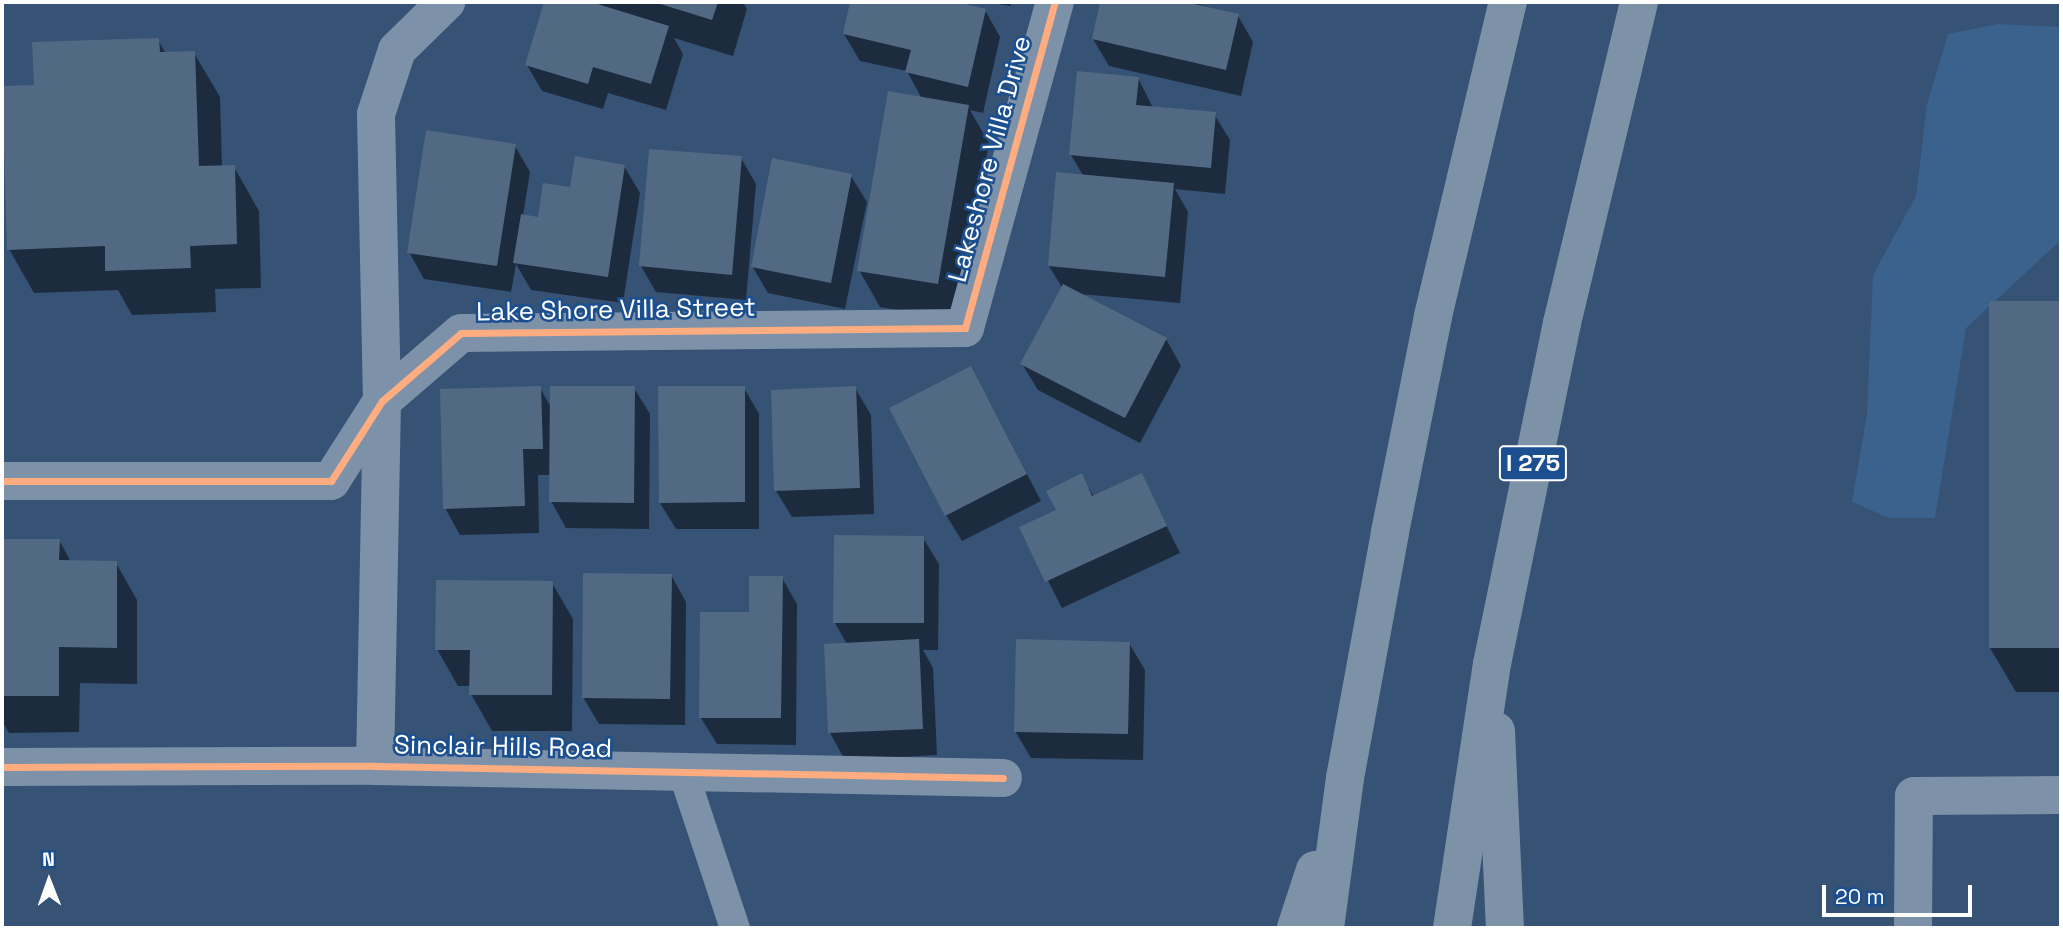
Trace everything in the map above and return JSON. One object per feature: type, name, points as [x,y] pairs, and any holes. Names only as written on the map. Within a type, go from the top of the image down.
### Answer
[{"type":"highway","points":[[1325,928],[1345,778],[1433,316],[1508,2]]},
{"type":"highway","name":"I 275","points":[[1452,928],[1492,664],[1562,323],[1639,2]]},
{"type":"highway","points":[[1492,664],[1505,928]]},
{"type":"highway","points":[[1296,928],[1345,778]]},
{"type":"street","points":[[375,765],[382,401],[376,114],[397,50],[446,2]]},
{"type":"street","name":"Lakeshore Villa Drive","points":[[965,328],[1055,2]]},
{"type":"street","name":"Lake Shore Villa Street","points":[[2,481],[331,481],[382,401],[461,332],[965,328]]},
{"type":"street","name":"Sinclair Hills Road","points":[[2,767],[375,765],[1003,778]]},
{"type":"street","points":[[1913,928],[1914,796],[2061,795]]},
{"type":"lane","points":[[683,772],[735,928]]},
{"type":"water","points":[[1998,24],[2061,27],[2061,240],[1966,328],[1935,518],[1889,518],[1852,502],[1867,414],[1873,275],[1916,196],[1927,104],[1948,34]]},
{"type":"building","points":[[544,2],[591,2],[669,26],[651,84],[593,67],[588,84],[525,65]]},
{"type":"building","points":[[654,2],[718,2],[712,20]]},
{"type":"building","points":[[850,2],[957,2],[986,9],[968,87],[905,72],[911,50],[843,34]]},
{"type":"building","points":[[1100,2],[1186,2],[1239,14],[1226,70],[1092,39]]},
{"type":"building","points":[[159,38],[160,52],[195,51],[199,166],[235,165],[237,244],[190,246],[191,268],[105,271],[105,246],[7,250],[2,86],[34,85],[32,42]]},
{"type":"building","points":[[1077,71],[1139,77],[1136,105],[1216,112],[1211,168],[1069,155]]},
{"type":"building","points":[[888,91],[969,105],[938,284],[857,271]]},
{"type":"building","points":[[426,130],[516,144],[497,266],[407,253]]},
{"type":"building","points":[[649,149],[742,156],[732,275],[639,266]]},
{"type":"building","points":[[575,156],[625,165],[608,277],[513,263],[521,214],[538,217],[543,183],[570,187]]},
{"type":"building","points":[[772,158],[852,174],[831,283],[751,267]]},
{"type":"building","points":[[1056,172],[1174,183],[1165,277],[1048,266]]},
{"type":"building","points":[[1063,284],[1167,338],[1125,418],[1020,364]]},
{"type":"building","points":[[1989,301],[2061,301],[2061,648],[1989,648]]},
{"type":"building","points":[[971,366],[1027,474],[945,516],[889,408]]},
{"type":"building","points":[[541,386],[543,449],[523,449],[525,506],[443,509],[440,389]]},
{"type":"building","points":[[550,386],[635,386],[634,503],[549,502]]},
{"type":"building","points":[[658,386],[745,386],[745,502],[659,503]]},
{"type":"building","points":[[856,386],[860,488],[774,491],[771,390]]},
{"type":"building","points":[[1082,473],[1092,496],[1142,473],[1167,526],[1045,582],[1019,527],[1056,510],[1046,491]]},
{"type":"building","points":[[834,535],[924,536],[924,623],[833,623]]},
{"type":"building","points":[[2,539],[60,539],[59,560],[117,561],[117,648],[59,647],[59,696],[2,696]]},
{"type":"building","points":[[583,573],[672,574],[670,699],[582,698]]},
{"type":"building","points":[[749,576],[783,576],[781,718],[699,718],[700,612],[749,612]]},
{"type":"building","points":[[436,580],[553,581],[552,695],[469,695],[470,650],[435,650]]},
{"type":"building","points":[[919,639],[923,729],[828,733],[824,644]]},
{"type":"building","points":[[1016,639],[1130,642],[1128,734],[1014,732]]},
{"type":"cycle path","points":[[2,481],[331,481],[382,401],[461,333],[965,328],[1055,2]]},
{"type":"cycle path","points":[[2,767],[375,766],[1003,778]]}]
